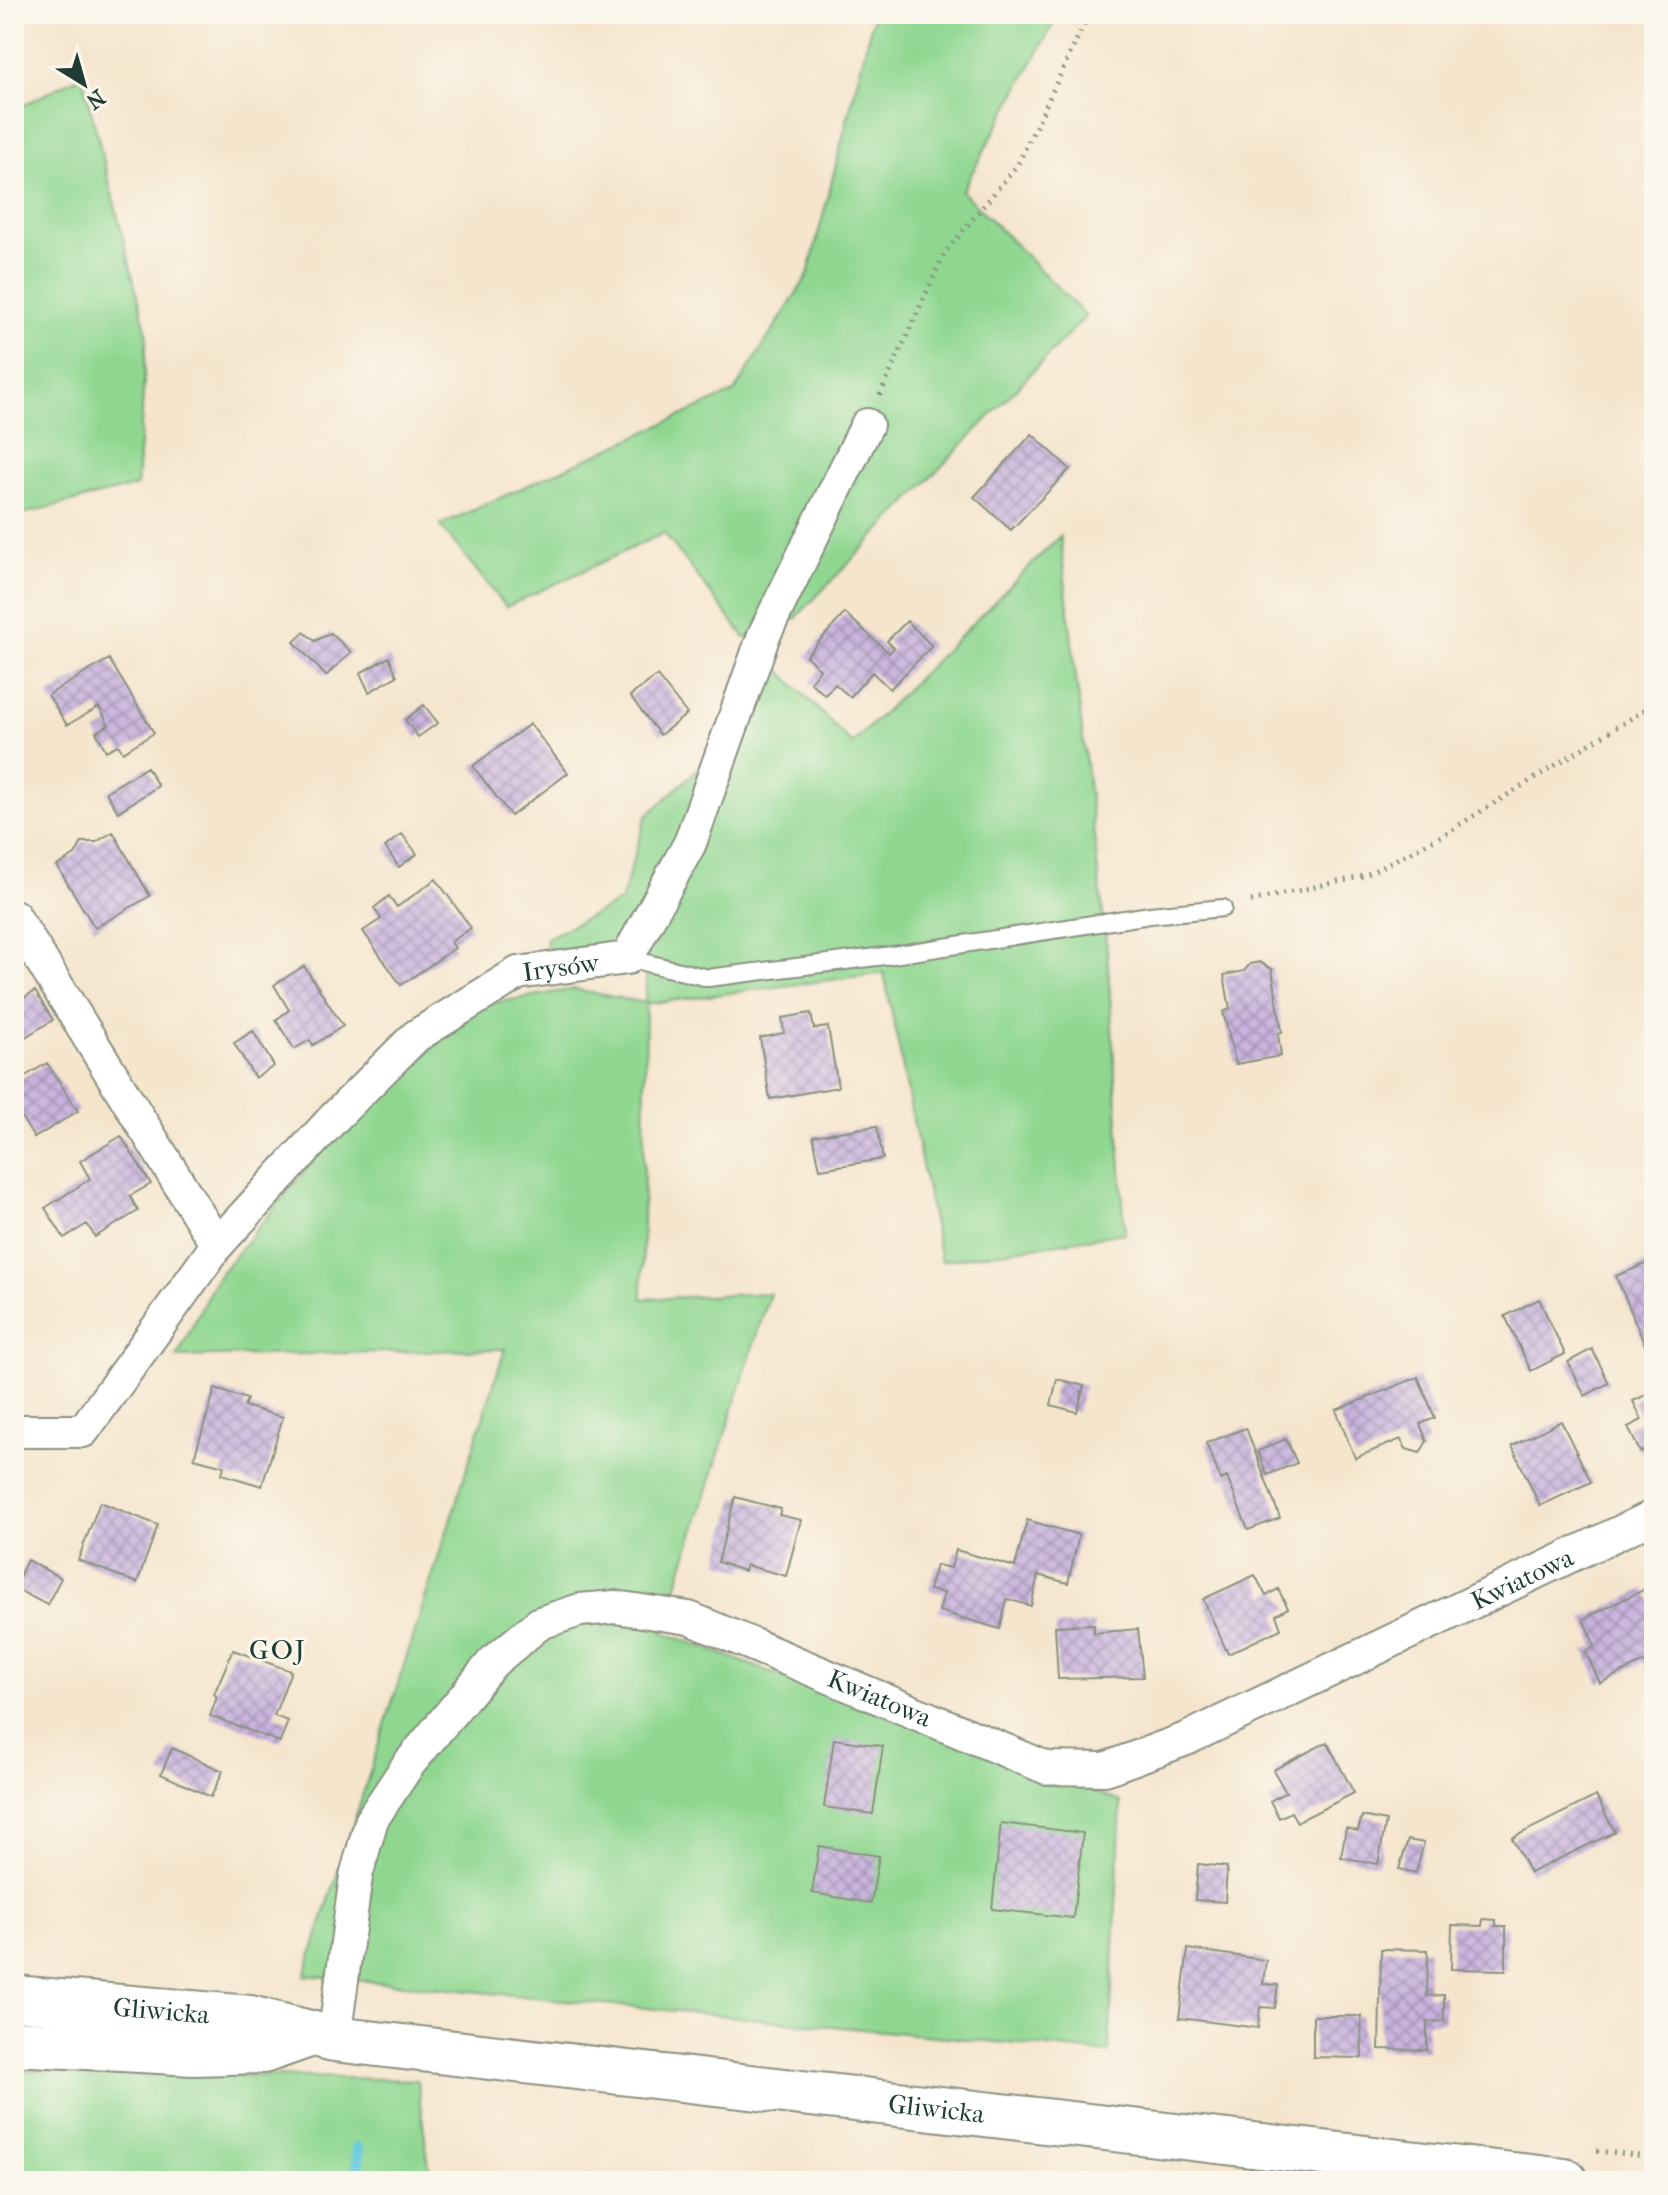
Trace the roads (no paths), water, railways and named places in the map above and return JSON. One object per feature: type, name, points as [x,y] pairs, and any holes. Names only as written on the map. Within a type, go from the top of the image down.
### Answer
[{"type":"main road","name":"Gliwicka","points":[[14,1998],[250,2018],[321,2037],[1565,2181]]},
{"type":"main road","name":"Gliwicka","points":[[14,2043],[194,2053],[263,2051],[321,2037]]},
{"type":"street","name":"Irysów","points":[[14,1431],[83,1431],[217,1245],[333,1119],[416,1036],[518,973],[627,958],[690,843],[764,635],[867,425]]},
{"type":"street","points":[[14,916],[217,1245]]},
{"type":"street","name":"Kwiatowa","points":[[321,2037],[356,1876],[372,1819],[408,1765],[493,1662],[540,1623],[580,1610],[615,1607],[689,1618],[1047,1768],[1105,1769],[1186,1739],[1327,1675],[1654,1516]]},
{"type":"lane","points":[[627,958],[708,978],[893,955],[1150,915],[1223,908]]},
{"type":"waterway","points":[[357,2148],[359,2181]]},
{"type":"district","name":"GOJ","points":[[278,1649]]}]
